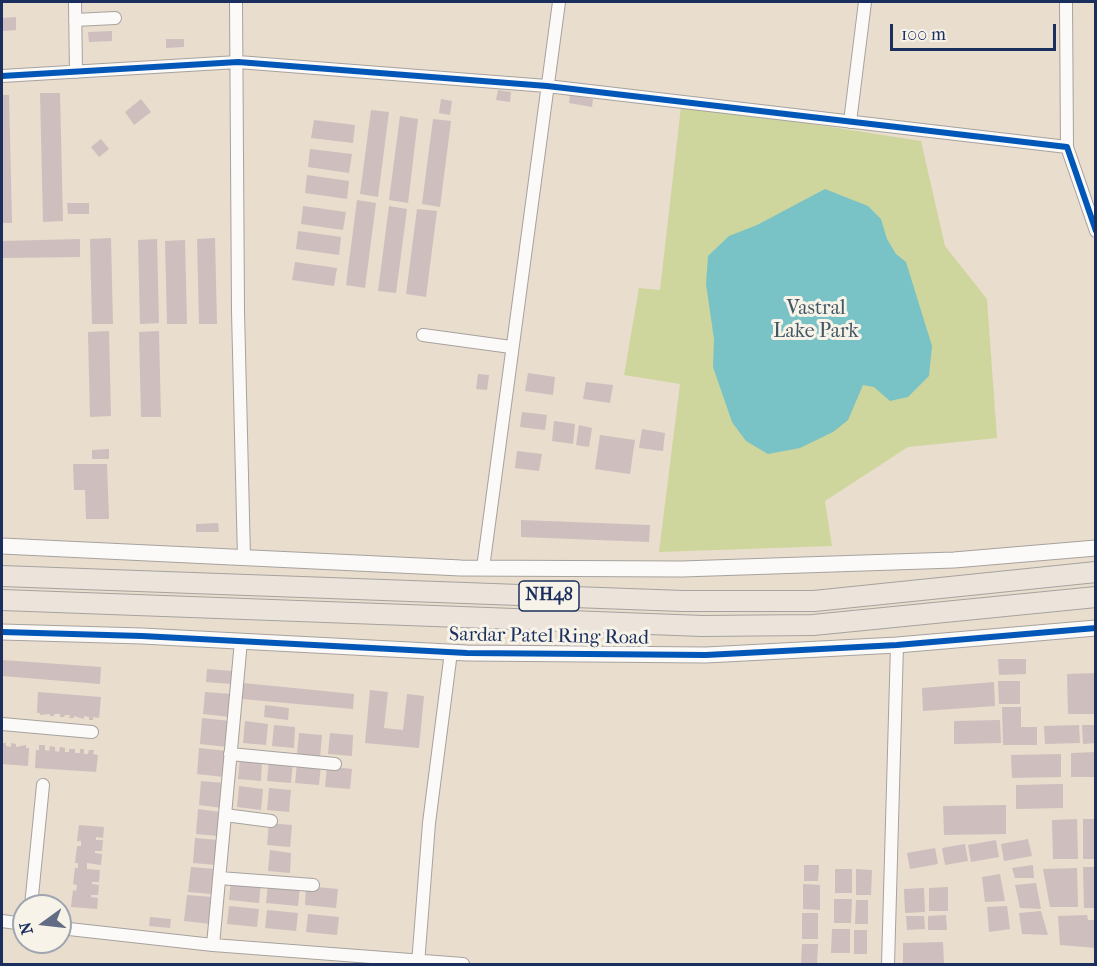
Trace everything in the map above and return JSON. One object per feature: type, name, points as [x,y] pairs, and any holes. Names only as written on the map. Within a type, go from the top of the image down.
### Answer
[{"type":"highway","name":"Sardar Patel Ring Road","points":[[2,576],[683,601],[802,601],[1095,572]]},
{"type":"highway","name":"Sardar Patel Ring Road","points":[[2,600],[714,626],[813,625],[1095,597]]},
{"type":"street","points":[[75,2],[76,72]]},
{"type":"street","points":[[236,2],[238,311],[244,558]]},
{"type":"street","points":[[483,568],[559,2]]},
{"type":"street","points":[[850,122],[865,2]]},
{"type":"street","points":[[1066,2],[1067,147],[1095,231]]},
{"type":"street","points":[[75,20],[115,18]]},
{"type":"street","points":[[2,76],[238,62],[547,86],[1067,147]]},
{"type":"street","points":[[423,335],[511,347]]},
{"type":"street","points":[[2,546],[483,568],[682,569],[942,561],[1095,548]]},
{"type":"street","name":"Sardar Patel Ring Road","points":[[2,632],[451,652],[706,655],[897,645],[1095,628]]},
{"type":"street","points":[[213,945],[241,641]]},
{"type":"street","points":[[888,964],[897,645]]},
{"type":"street","points":[[418,963],[429,823],[451,652]]},
{"type":"street","points":[[2,723],[92,732]]},
{"type":"street","points":[[230,754],[335,764]]},
{"type":"street","points":[[32,894],[43,785]]},
{"type":"street","points":[[225,815],[271,821]]},
{"type":"street","points":[[219,878],[313,885]]},
{"type":"street","points":[[72,929],[213,945],[418,963],[463,964]]},
{"type":"green space","name":"Vastral Lake Park","points":[[681,107],[921,141],[945,246],[987,299],[997,438],[908,447],[825,501],[832,546],[659,552],[680,384],[624,375],[639,288],[660,290]]},
{"type":"water","points":[[825,189],[868,206],[881,219],[887,239],[896,254],[906,262],[932,346],[929,376],[908,397],[890,401],[874,387],[863,385],[848,420],[833,432],[800,448],[768,454],[746,441],[732,422],[713,367],[714,339],[706,284],[708,256],[729,236],[757,225]]},
{"type":"building","points":[[16,17],[16,30],[2,31],[2,18]]},
{"type":"building","points":[[112,31],[112,41],[89,42],[88,32]]},
{"type":"building","points":[[166,39],[184,39],[184,47],[166,48]]},
{"type":"building","points":[[498,90],[511,92],[510,102],[496,100]]},
{"type":"building","points":[[40,93],[60,93],[63,221],[43,222]]},
{"type":"building","points":[[2,95],[9,95],[12,223],[2,223]]},
{"type":"building","points":[[570,95],[593,99],[592,107],[569,103]]},
{"type":"building","points":[[141,99],[151,112],[134,125],[125,112]]},
{"type":"building","points":[[441,99],[452,101],[450,115],[439,113]]},
{"type":"building","points":[[371,110],[389,112],[378,197],[360,194]]},
{"type":"building","points":[[400,116],[418,119],[408,203],[389,200]]},
{"type":"building","points":[[433,119],[451,121],[440,207],[422,204]]},
{"type":"building","points":[[314,120],[355,125],[353,143],[311,138]]},
{"type":"building","points":[[101,139],[109,149],[99,157],[91,147]]},
{"type":"building","points":[[310,149],[352,154],[349,173],[308,167]]},
{"type":"building","points":[[307,175],[349,181],[347,199],[305,193]]},
{"type":"building","points":[[357,200],[376,203],[365,288],[346,285]]},
{"type":"building","points":[[67,203],[89,203],[89,214],[68,214]]},
{"type":"building","points":[[303,206],[346,212],[343,230],[301,224]]},
{"type":"building","points":[[389,206],[407,209],[396,293],[378,291]]},
{"type":"building","points":[[417,209],[437,211],[426,297],[406,294]]},
{"type":"building","points":[[298,231],[341,237],[339,255],[296,249]]},
{"type":"building","points":[[111,238],[113,324],[92,324],[90,239]]},
{"type":"building","points":[[215,238],[217,324],[199,324],[197,239]]},
{"type":"building","points":[[80,239],[80,257],[2,258],[2,241]]},
{"type":"building","points":[[157,239],[159,323],[140,324],[138,240]]},
{"type":"building","points":[[185,240],[187,324],[167,324],[165,241]]},
{"type":"building","points":[[295,262],[337,268],[334,286],[292,280]]},
{"type":"building","points":[[109,331],[111,416],[90,417],[88,332]]},
{"type":"building","points":[[159,331],[161,417],[141,417],[139,332]]},
{"type":"building","points":[[528,373],[555,377],[553,395],[525,391]]},
{"type":"building","points":[[478,374],[489,375],[487,390],[476,389]]},
{"type":"building","points":[[586,382],[613,385],[610,403],[583,399]]},
{"type":"building","points":[[522,412],[547,415],[545,430],[520,427]]},
{"type":"building","points":[[554,421],[575,424],[573,444],[552,441]]},
{"type":"building","points":[[579,425],[592,428],[589,447],[576,445]]},
{"type":"building","points":[[642,429],[665,433],[663,451],[639,448]]},
{"type":"building","points":[[600,435],[635,440],[630,474],[595,469]]},
{"type":"building","points":[[109,449],[109,459],[92,459],[92,450]]},
{"type":"building","points":[[517,451],[542,454],[539,471],[515,468]]},
{"type":"building","points":[[73,464],[107,464],[109,519],[86,519],[85,490],[74,490]]},
{"type":"building","points":[[521,520],[650,525],[649,542],[521,537]]},
{"type":"building","points":[[218,523],[219,532],[196,532],[196,524]]},
{"type":"building","points":[[998,659],[1026,659],[1026,674],[999,675]]},
{"type":"building","points":[[2,660],[101,667],[100,684],[2,676]]},
{"type":"building","points":[[207,669],[233,671],[232,684],[206,682]]},
{"type":"building","points":[[1096,673],[1096,714],[1068,714],[1067,674]]},
{"type":"building","points":[[998,681],[1020,681],[1020,704],[999,704]]},
{"type":"building","points":[[994,682],[995,706],[923,711],[922,688]]},
{"type":"building","points":[[243,683],[354,694],[353,709],[242,699]]},
{"type":"building","points":[[370,690],[388,692],[384,728],[403,730],[407,694],[424,696],[419,748],[365,743]]},
{"type":"building","points":[[38,692],[101,697],[99,718],[93,717],[93,720],[89,720],[89,717],[84,716],[84,719],[74,716],[74,718],[69,718],[70,715],[60,717],[60,714],[40,715],[37,713]]},
{"type":"building","points":[[205,692],[232,694],[230,717],[203,714]]},
{"type":"building","points":[[265,705],[289,708],[288,720],[264,717]]},
{"type":"building","points":[[1002,707],[1021,707],[1021,727],[1037,727],[1037,745],[1003,745]]},
{"type":"building","points":[[202,718],[230,721],[227,747],[200,744]]},
{"type":"building","points":[[1000,720],[1001,743],[954,744],[954,721]]},
{"type":"building","points":[[245,721],[268,724],[266,745],[243,743]]},
{"type":"building","points":[[274,725],[295,727],[294,748],[272,746]]},
{"type":"building","points":[[1079,725],[1080,743],[1045,744],[1044,726]]},
{"type":"building","points":[[1082,725],[1096,725],[1096,743],[1083,744]]},
{"type":"building","points":[[299,733],[322,735],[320,757],[297,754]]},
{"type":"building","points":[[330,733],[353,735],[352,756],[328,754]]},
{"type":"building","points":[[2,743],[11,747],[11,743],[16,744],[16,747],[26,745],[26,748],[29,748],[28,766],[2,764]]},
{"type":"building","points":[[39,745],[45,745],[45,750],[49,751],[50,746],[55,747],[55,751],[59,752],[60,747],[65,748],[65,752],[75,749],[75,753],[80,753],[80,749],[84,749],[84,754],[88,754],[89,750],[94,750],[93,754],[98,755],[96,772],[35,768],[36,750],[39,750]]},
{"type":"building","points":[[199,748],[227,751],[224,777],[197,774]]},
{"type":"building","points":[[1096,752],[1096,777],[1071,777],[1071,753]]},
{"type":"building","points":[[1061,754],[1061,777],[1012,778],[1011,755]]},
{"type":"building","points":[[240,758],[262,760],[261,781],[238,779]]},
{"type":"building","points":[[269,760],[293,762],[291,783],[267,781]]},
{"type":"building","points":[[297,763],[321,765],[319,785],[295,783]]},
{"type":"building","points":[[327,766],[352,769],[350,789],[325,787]]},
{"type":"building","points":[[201,781],[224,783],[222,808],[199,805]]},
{"type":"building","points":[[1063,784],[1063,808],[1016,809],[1016,785]]},
{"type":"building","points":[[239,786],[263,789],[261,810],[237,807]]},
{"type":"building","points":[[269,788],[291,790],[289,812],[267,810]]},
{"type":"building","points":[[1006,805],[1006,834],[944,835],[943,806]]},
{"type":"building","points":[[198,809],[221,812],[219,836],[196,834]]},
{"type":"building","points":[[1077,819],[1078,859],[1053,859],[1052,820]]},
{"type":"building","points":[[1083,819],[1096,819],[1096,859],[1083,859]]},
{"type":"building","points":[[269,823],[292,825],[290,847],[267,845]]},
{"type":"building","points":[[79,825],[104,827],[103,838],[96,837],[96,840],[103,840],[102,851],[95,851],[95,853],[102,854],[101,865],[87,863],[87,869],[100,870],[99,882],[92,882],[92,884],[99,885],[98,895],[91,895],[91,897],[98,898],[97,909],[72,907],[73,890],[76,891],[77,885],[73,884],[75,868],[78,868],[78,863],[75,863],[77,846],[81,846],[81,841],[77,841]]},
{"type":"building","points":[[195,838],[218,840],[216,865],[193,863]]},
{"type":"building","points":[[1028,839],[1032,856],[1004,861],[1001,844]]},
{"type":"building","points":[[996,840],[999,857],[971,862],[968,845]]},
{"type":"building","points":[[965,844],[968,861],[945,865],[942,848]]},
{"type":"building","points":[[935,848],[938,864],[910,869],[907,853]]},
{"type":"building","points":[[270,850],[291,853],[290,873],[268,871]]},
{"type":"building","points":[[804,865],[819,865],[818,881],[804,881]]},
{"type":"building","points":[[1033,865],[1034,878],[1015,878],[1012,868]]},
{"type":"building","points":[[191,867],[215,869],[212,894],[188,892]]},
{"type":"building","points":[[1083,867],[1096,867],[1096,908],[1084,908]]},
{"type":"building","points":[[1077,868],[1078,907],[1050,907],[1043,869]]},
{"type":"building","points":[[835,869],[852,869],[852,893],[835,893]]},
{"type":"building","points":[[856,869],[872,870],[871,895],[856,895]]},
{"type":"building","points":[[1000,874],[1005,901],[985,902],[982,877]]},
{"type":"building","points":[[231,880],[261,883],[259,903],[229,900]]},
{"type":"building","points":[[268,883],[300,886],[298,906],[266,903]]},
{"type":"building","points":[[1036,883],[1041,909],[1020,908],[1015,885]]},
{"type":"building","points":[[803,884],[820,885],[820,910],[803,909]]},
{"type":"building","points":[[306,886],[338,889],[336,908],[305,905]]},
{"type":"building","points":[[948,887],[948,911],[929,911],[929,888]]},
{"type":"building","points":[[924,888],[925,912],[905,913],[904,889]]},
{"type":"building","points":[[187,895],[213,897],[211,924],[184,921]]},
{"type":"building","points":[[834,899],[852,899],[851,923],[834,923]]},
{"type":"building","points":[[856,900],[868,900],[868,924],[855,924]]},
{"type":"building","points":[[229,906],[259,909],[257,927],[227,924]]},
{"type":"building","points":[[1007,906],[1010,929],[989,932],[987,907]]},
{"type":"building","points":[[267,910],[298,913],[296,931],[265,928]]},
{"type":"building","points":[[1041,911],[1048,935],[1022,934],[1019,913]]},
{"type":"building","points":[[802,913],[818,913],[818,939],[802,939]]},
{"type":"building","points":[[308,914],[339,917],[337,935],[306,932]]},
{"type":"building","points":[[946,915],[947,930],[928,930],[928,916]]},
{"type":"building","points":[[1087,915],[1088,920],[1096,920],[1096,948],[1060,945],[1058,916]]},
{"type":"building","points":[[906,916],[924,916],[925,929],[907,930]]},
{"type":"building","points":[[150,917],[171,919],[170,928],[149,926]]},
{"type":"building","points":[[832,929],[850,929],[850,953],[831,953]]},
{"type":"building","points":[[854,930],[867,930],[867,954],[854,954]]},
{"type":"building","points":[[943,942],[944,964],[903,964],[903,943]]},
{"type":"building","points":[[802,944],[818,944],[817,964],[801,964]]},
{"type":"cycle path","points":[[2,76],[238,62],[547,86],[1067,147],[1096,231]]},
{"type":"cycle path","points":[[2,632],[142,636],[467,653],[706,655],[897,645],[1096,628]]}]
